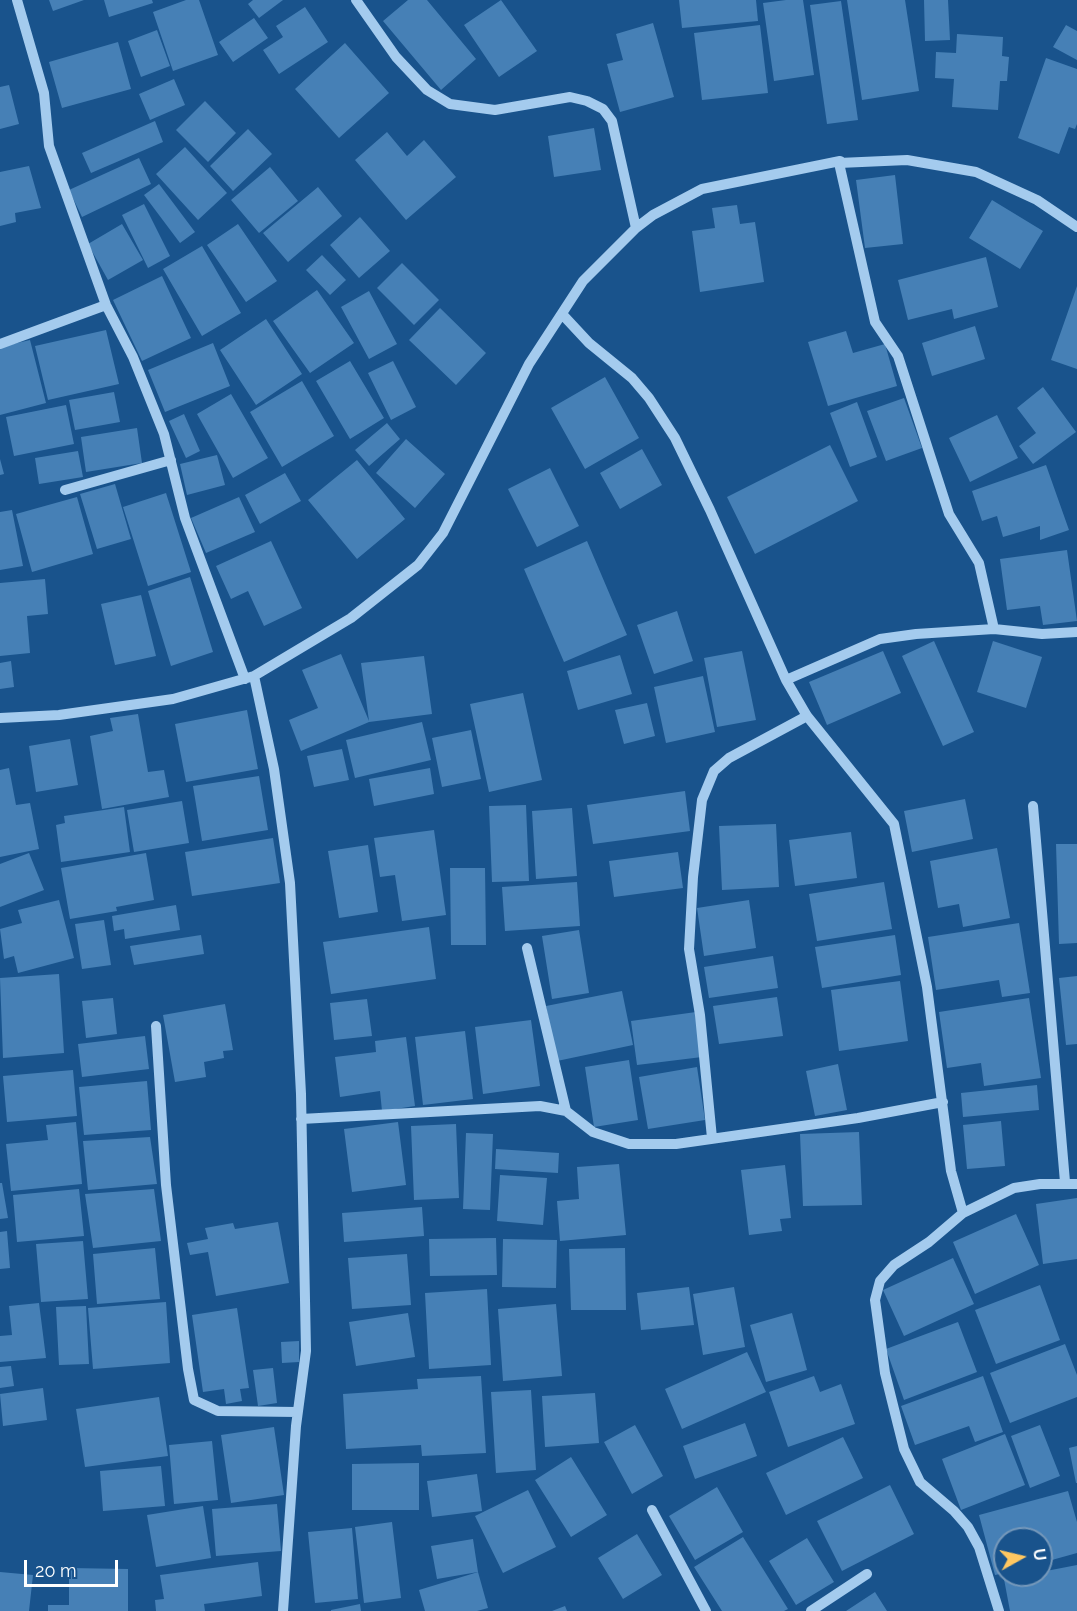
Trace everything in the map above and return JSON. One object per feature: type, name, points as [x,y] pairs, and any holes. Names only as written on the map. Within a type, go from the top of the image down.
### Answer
[{"type":"street","points":[[17,0],[44,93],[49,146],[106,305],[133,357],[164,434],[186,518],[249,677],[274,769],[290,883],[301,1119],[307,1330],[297,1412],[283,1611]]},
{"type":"street","points":[[356,0],[396,57],[427,90],[450,104],[495,110],[570,98],[587,101],[603,109],[612,122],[636,228]]},
{"type":"street","points":[[0,718],[59,715],[173,699],[249,677],[351,618],[418,565],[443,532],[528,364],[583,281],[636,228],[653,215],[702,189],[840,161],[839,163],[907,160],[976,172],[1037,200],[1077,227]]},
{"type":"street","points":[[839,163],[875,322],[898,356],[949,514],[979,563],[994,629]]},
{"type":"street","points":[[0,344],[106,305]]},
{"type":"street","points":[[562,314],[589,343],[632,378],[649,398],[675,438],[732,556],[786,680],[807,716],[894,824],[923,963],[951,1171],[963,1213]]},
{"type":"street","points":[[65,490],[171,460]]},
{"type":"street","points":[[786,680],[880,639],[916,634],[994,629],[1042,634],[1077,632]]},
{"type":"street","points":[[712,1138],[700,1015],[689,949],[693,877],[702,800],[714,771],[729,758],[807,716]]},
{"type":"street","points":[[1033,806],[1065,1182]]},
{"type":"street","points":[[527,948],[566,1111]]},
{"type":"street","points":[[156,1026],[166,1185],[188,1369],[194,1400],[218,1411],[297,1412]]},
{"type":"street","points":[[301,1119],[540,1106],[566,1111],[592,1132],[629,1144],[676,1144],[858,1118],[943,1102]]},
{"type":"street","points":[[999,1611],[979,1547],[968,1527],[954,1511],[920,1482],[904,1449],[876,1326],[875,1300],[880,1281],[894,1265],[929,1242],[963,1213],[1014,1188],[1065,1182],[1077,1184]]},
{"type":"street","points":[[652,1510],[706,1611]]},
{"type":"street","points":[[811,1611],[867,1574]]},
{"type":"building","points":[[49,0],[84,0],[53,11]]},
{"type":"building","points":[[104,0],[152,0],[153,3],[109,17]]},
{"type":"building","points":[[186,0],[199,0],[218,55],[173,71],[153,12]]},
{"type":"building","points":[[253,0],[283,0],[259,18],[248,4]]},
{"type":"building","points":[[408,0],[427,0],[476,59],[441,90],[383,21]]},
{"type":"building","points":[[501,0],[537,51],[499,77],[464,25]]},
{"type":"building","points":[[679,0],[756,0],[758,21],[682,28]]},
{"type":"building","points":[[803,0],[814,75],[774,81],[763,3]]},
{"type":"building","points":[[847,0],[905,0],[919,91],[862,100]]},
{"type":"building","points":[[924,0],[948,0],[950,40],[925,41]]},
{"type":"building","points":[[841,1],[858,120],[827,124],[810,5]]},
{"type":"building","points":[[305,7],[328,42],[279,74],[263,50],[283,37],[276,26]]},
{"type":"building","points":[[254,18],[268,38],[233,62],[219,42]]},
{"type":"building","points":[[653,23],[674,97],[620,112],[607,64],[623,60],[616,34]]},
{"type":"building","points":[[760,25],[768,93],[702,100],[694,33]]},
{"type":"building","points":[[1066,25],[1077,31],[1077,60],[1053,47]]},
{"type":"building","points":[[157,30],[170,66],[141,77],[128,41]]},
{"type":"building","points":[[957,34],[1003,37],[1002,56],[1009,57],[1007,81],[1000,81],[998,110],[952,107],[954,79],[935,78],[936,52],[956,53]]},
{"type":"building","points":[[118,42],[131,89],[62,108],[49,62]]},
{"type":"building","points":[[345,43],[389,93],[339,138],[295,89]]},
{"type":"building","points":[[1046,58],[1077,69],[1077,124],[1075,129],[1069,127],[1059,154],[1018,138]]},
{"type":"building","points":[[174,79],[185,105],[150,120],[139,94]]},
{"type":"building","points":[[9,85],[19,124],[0,129],[0,87]]},
{"type":"building","points":[[205,101],[236,133],[208,162],[176,130]]},
{"type":"building","points":[[155,121],[163,142],[91,173],[82,153]]},
{"type":"building","points":[[594,128],[601,170],[554,177],[548,136]]},
{"type":"building","points":[[248,129],[272,154],[233,191],[210,166]]},
{"type":"building","points":[[387,132],[407,156],[424,140],[456,177],[406,220],[355,160]]},
{"type":"building","points":[[185,147],[227,193],[198,220],[156,174]]},
{"type":"building","points":[[139,158],[151,184],[82,217],[69,190]]},
{"type":"building","points":[[29,166],[41,208],[15,213],[16,222],[0,226],[0,172]]},
{"type":"building","points":[[270,167],[298,201],[259,233],[231,200]]},
{"type":"building","points":[[895,175],[903,244],[865,248],[856,180]]},
{"type":"building","points":[[159,184],[195,232],[180,243],[144,195]]},
{"type":"building","points":[[318,187],[342,216],[288,262],[263,233]]},
{"type":"building","points":[[992,200],[1043,231],[1020,269],[969,238]]},
{"type":"building","points":[[144,204],[170,256],[148,268],[122,215]]},
{"type":"building","points":[[737,205],[740,224],[755,222],[764,282],[700,292],[692,231],[715,228],[712,208]]},
{"type":"building","points":[[360,217],[390,251],[359,278],[330,245]]},
{"type":"building","points":[[122,224],[143,260],[108,280],[88,244]]},
{"type":"building","points":[[238,224],[277,281],[246,302],[207,245]]},
{"type":"building","points":[[202,246],[241,313],[202,336],[163,269]]},
{"type":"building","points":[[322,255],[346,280],[330,295],[306,270]]},
{"type":"building","points":[[986,257],[998,307],[954,319],[952,309],[908,320],[898,280]]},
{"type":"building","points":[[402,263],[439,300],[414,325],[377,288]]},
{"type":"building","points":[[162,276],[191,338],[142,361],[113,300]]},
{"type":"building","points":[[1077,286],[1077,369],[1051,360]]},
{"type":"building","points":[[317,290],[354,343],[310,373],[273,321]]},
{"type":"building","points":[[369,291],[397,344],[369,359],[341,307]]},
{"type":"building","points":[[440,308],[486,353],[456,385],[409,340]]},
{"type":"building","points":[[266,319],[302,374],[256,405],[220,350]]},
{"type":"building","points":[[975,326],[985,359],[932,376],[922,343]]},
{"type":"building","points":[[106,330],[119,384],[48,400],[35,346]]},
{"type":"building","points":[[846,331],[853,353],[885,344],[897,386],[828,406],[808,342]]},
{"type":"building","points":[[30,340],[46,403],[0,415],[0,347]]},
{"type":"building","points":[[213,343],[230,386],[165,412],[148,370]]},
{"type":"building","points":[[350,361],[384,418],[350,439],[316,381]]},
{"type":"building","points":[[393,361],[416,407],[391,420],[368,373]]},
{"type":"building","points":[[605,377],[639,438],[585,469],[551,408]]},
{"type":"building","points":[[302,381],[334,436],[282,467],[250,412]]},
{"type":"building","points":[[1043,387],[1076,432],[1033,464],[1019,446],[1036,433],[1017,408]]},
{"type":"building","points":[[114,392],[120,422],[75,430],[69,400]]},
{"type":"building","points":[[231,394],[268,458],[233,478],[197,414]]},
{"type":"building","points":[[904,398],[922,448],[886,461],[867,411]]},
{"type":"building","points":[[857,402],[877,457],[850,467],[830,413]]},
{"type":"building","points":[[66,405],[74,444],[14,456],[6,417]]},
{"type":"building","points":[[184,414],[200,451],[186,458],[169,421]]},
{"type":"building","points":[[997,415],[1018,458],[970,482],[949,438]]},
{"type":"building","points":[[387,423],[400,439],[369,466],[355,450]]},
{"type":"building","points":[[137,428],[142,463],[86,472],[81,437]]},
{"type":"building","points":[[406,439],[445,474],[415,508],[376,473]]},
{"type":"building","points":[[830,445],[858,501],[755,554],[727,497]]},
{"type":"building","points":[[642,449],[662,485],[620,509],[600,473]]},
{"type":"building","points":[[78,451],[83,477],[39,484],[35,458]]},
{"type":"building","points":[[217,455],[225,485],[187,495],[180,464]]},
{"type":"building","points":[[0,459],[4,474],[0,475]]},
{"type":"building","points":[[357,460],[405,519],[357,559],[308,500]]},
{"type":"building","points":[[1046,465],[1069,530],[1040,540],[1040,526],[1003,537],[997,516],[982,521],[972,491]]},
{"type":"building","points":[[550,468],[579,526],[537,547],[508,489]]},
{"type":"building","points":[[285,473],[301,501],[260,524],[245,495]]},
{"type":"building","points":[[115,484],[131,539],[97,549],[80,494]]},
{"type":"building","points":[[166,493],[191,572],[148,586],[123,507]]},
{"type":"building","points":[[77,497],[93,554],[32,572],[16,514]]},
{"type":"building","points":[[239,497],[255,532],[206,553],[191,518]]},
{"type":"building","points":[[12,510],[23,566],[0,570],[0,512]]},
{"type":"building","points":[[271,541],[302,608],[264,626],[248,591],[231,599],[216,566]]},
{"type":"building","points":[[587,541],[627,635],[564,662],[524,569]]},
{"type":"building","points":[[1067,550],[1077,621],[1043,625],[1040,606],[1007,610],[1000,559]]},
{"type":"building","points":[[190,577],[213,652],[171,666],[148,591]]},
{"type":"building","points":[[45,579],[48,614],[27,616],[30,653],[0,656],[0,583]]},
{"type":"building","points":[[141,595],[156,656],[115,665],[101,604]]},
{"type":"building","points":[[677,611],[693,661],[654,674],[637,625]]},
{"type":"building","points":[[934,641],[974,732],[943,746],[902,656]]},
{"type":"building","points":[[993,641],[1042,657],[1026,708],[977,692]]},
{"type":"building","points":[[742,651],[756,720],[717,727],[704,658]]},
{"type":"building","points":[[883,651],[901,693],[827,725],[809,682]]},
{"type":"building","points":[[341,654],[369,721],[361,663],[424,656],[432,714],[369,722],[301,751],[289,720],[318,708],[302,670]]},
{"type":"building","points":[[620,655],[632,694],[578,710],[567,671]]},
{"type":"building","points":[[11,661],[14,687],[0,689],[0,663]]},
{"type":"building","points":[[703,676],[715,732],[666,743],[654,687]]},
{"type":"building","points":[[523,693],[542,780],[489,792],[470,704]]},
{"type":"building","points":[[647,703],[655,736],[624,744],[615,710]]},
{"type":"building","points":[[247,710],[258,769],[186,782],[175,724]]},
{"type":"building","points":[[138,714],[148,772],[164,770],[169,797],[102,809],[90,736],[113,731],[110,718]]},
{"type":"building","points":[[422,722],[431,760],[355,778],[346,740]]},
{"type":"building","points":[[471,730],[481,779],[442,787],[432,738]]},
{"type":"building","points":[[70,739],[78,785],[36,792],[29,746]]},
{"type":"building","points":[[342,749],[349,780],[314,787],[307,756]]},
{"type":"building","points":[[9,768],[16,805],[30,803],[39,849],[0,857],[0,770]]},
{"type":"building","points":[[430,768],[434,794],[374,806],[369,779]]},
{"type":"building","points":[[259,776],[268,830],[202,841],[193,786]]},
{"type":"building","points":[[685,791],[690,831],[593,844],[587,805]]},
{"type":"building","points":[[965,799],[973,839],[912,852],[904,811]]},
{"type":"building","points":[[182,801],[189,843],[134,852],[127,810]]},
{"type":"building","points":[[526,805],[529,881],[492,882],[489,806]]},
{"type":"building","points":[[124,807],[130,852],[61,862],[56,825],[65,823],[64,816]]},
{"type":"building","points":[[572,808],[577,876],[536,879],[532,811]]},
{"type":"building","points":[[776,824],[779,887],[722,890],[719,826]]},
{"type":"building","points":[[434,830],[446,915],[402,921],[395,875],[380,877],[374,838]]},
{"type":"building","points":[[851,832],[857,878],[795,886],[789,840]]},
{"type":"building","points":[[273,838],[280,883],[192,896],[185,852]]},
{"type":"building","points":[[1056,844],[1077,844],[1077,943],[1059,944]]},
{"type":"building","points":[[368,845],[378,912],[339,918],[328,851]]},
{"type":"building","points":[[997,848],[1010,918],[963,927],[959,904],[938,908],[930,861]]},
{"type":"building","points":[[678,852],[683,888],[614,897],[609,861]]},
{"type":"building","points":[[29,853],[44,890],[0,907],[0,864]]},
{"type":"building","points":[[146,853],[154,900],[116,907],[117,911],[70,919],[61,868]]},
{"type":"building","points":[[450,868],[485,868],[486,945],[451,945]]},
{"type":"building","points":[[577,882],[580,926],[505,931],[502,887]]},
{"type":"building","points":[[884,882],[892,929],[817,941],[809,894]]},
{"type":"building","points":[[59,900],[74,958],[18,973],[14,956],[4,959],[0,929],[22,923],[18,910]]},
{"type":"building","points":[[749,900],[756,948],[704,956],[697,908]]},
{"type":"building","points":[[176,905],[180,930],[125,939],[124,929],[114,931],[112,916]]},
{"type":"building","points":[[104,920],[111,965],[82,969],[75,924]]},
{"type":"building","points":[[1019,923],[1030,993],[1002,997],[999,980],[936,990],[928,937]]},
{"type":"building","points":[[429,927],[436,979],[331,994],[323,942]]},
{"type":"building","points":[[579,930],[589,993],[552,999],[542,936]]},
{"type":"building","points":[[201,935],[204,954],[134,965],[130,946]]},
{"type":"building","points":[[895,935],[901,975],[822,988],[815,947]]},
{"type":"building","points":[[773,956],[778,988],[709,998],[704,967]]},
{"type":"building","points":[[59,974],[64,1053],[3,1058],[0,978]]},
{"type":"building","points":[[1077,976],[1077,1044],[1066,1045],[1059,978]]},
{"type":"building","points":[[900,981],[908,1041],[839,1051],[831,990]]},
{"type":"building","points":[[622,991],[633,1045],[557,1061],[546,1006]]},
{"type":"building","points":[[777,997],[783,1036],[719,1044],[713,1006]]},
{"type":"building","points":[[113,998],[117,1034],[86,1038],[82,1001]]},
{"type":"building","points":[[1029,998],[1041,1078],[984,1086],[981,1063],[947,1068],[939,1012]]},
{"type":"building","points":[[367,999],[372,1036],[334,1040],[330,1003]]},
{"type":"building","points":[[225,1004],[233,1050],[223,1051],[224,1058],[204,1062],[206,1077],[175,1082],[163,1015]]},
{"type":"building","points":[[696,1012],[702,1057],[637,1065],[631,1021]]},
{"type":"building","points":[[531,1020],[540,1086],[483,1094],[475,1027]]},
{"type":"building","points":[[465,1031],[473,1099],[423,1105],[415,1037]]},
{"type":"building","points":[[145,1036],[149,1069],[82,1077],[78,1044]]},
{"type":"building","points":[[406,1037],[415,1106],[382,1111],[380,1091],[340,1097],[335,1057],[376,1052],[375,1041]]},
{"type":"building","points":[[629,1060],[638,1120],[594,1127],[585,1067]]},
{"type":"building","points":[[838,1064],[847,1110],[815,1116],[806,1071]]},
{"type":"building","points":[[697,1067],[705,1120],[648,1129],[639,1077]]},
{"type":"building","points":[[73,1070],[77,1116],[7,1122],[3,1076]]},
{"type":"building","points":[[147,1081],[151,1130],[84,1135],[79,1087]]},
{"type":"building","points":[[1037,1085],[1039,1110],[963,1117],[961,1093]]},
{"type":"building","points":[[1001,1121],[1005,1166],[967,1169],[963,1125]]},
{"type":"building","points":[[76,1122],[82,1184],[11,1191],[6,1144],[48,1140],[46,1125]]},
{"type":"building","points":[[398,1122],[406,1185],[352,1192],[344,1129]]},
{"type":"building","points":[[456,1124],[459,1198],[414,1200],[411,1126]]},
{"type":"building","points":[[859,1132],[862,1205],[803,1206],[800,1134]]},
{"type":"building","points":[[466,1133],[493,1134],[490,1210],[463,1209]]},
{"type":"building","points":[[150,1137],[157,1184],[88,1190],[83,1141]]},
{"type":"building","points":[[496,1149],[559,1153],[558,1173],[495,1169]]},
{"type":"building","points":[[619,1164],[626,1235],[560,1241],[557,1201],[579,1199],[577,1167]]},
{"type":"building","points":[[785,1165],[791,1218],[780,1219],[782,1231],[749,1235],[741,1170]]},
{"type":"building","points":[[500,1175],[547,1178],[543,1225],[497,1221]]},
{"type":"building","points":[[0,1183],[2,1183],[8,1218],[0,1219]]},
{"type":"building","points":[[79,1189],[84,1236],[17,1242],[13,1195]]},
{"type":"building","points":[[154,1189],[161,1241],[93,1248],[85,1194]]},
{"type":"building","points":[[1077,1198],[1077,1259],[1043,1264],[1036,1204]]},
{"type":"building","points":[[422,1207],[424,1236],[344,1242],[342,1213]]},
{"type":"building","points":[[1016,1214],[1039,1265],[975,1294],[953,1242]]},
{"type":"building","points":[[278,1222],[289,1283],[216,1296],[208,1252],[190,1255],[187,1243],[208,1239],[205,1228],[233,1223],[235,1229]]},
{"type":"building","points":[[7,1231],[10,1268],[0,1269],[0,1232]]},
{"type":"building","points":[[496,1238],[497,1275],[430,1276],[429,1239]]},
{"type":"building","points":[[503,1239],[557,1240],[556,1288],[502,1287]]},
{"type":"building","points":[[83,1241],[88,1299],[41,1302],[36,1244]]},
{"type":"building","points":[[155,1248],[160,1299],[97,1304],[93,1254]]},
{"type":"building","points":[[625,1248],[626,1310],[571,1310],[569,1249]]},
{"type":"building","points":[[407,1254],[411,1305],[352,1309],[348,1258]]},
{"type":"building","points":[[953,1258],[974,1304],[904,1336],[883,1290]]},
{"type":"building","points":[[1040,1285],[1060,1340],[996,1364],[975,1310]]},
{"type":"building","points":[[689,1287],[694,1325],[641,1330],[637,1293]]},
{"type":"building","points":[[734,1287],[745,1347],[703,1355],[693,1294]]},
{"type":"building","points":[[487,1289],[491,1365],[429,1369],[425,1293]]},
{"type":"building","points":[[166,1302],[170,1363],[93,1369],[88,1308]]},
{"type":"building","points":[[39,1303],[46,1358],[0,1362],[0,1336],[12,1335],[9,1306]]},
{"type":"building","points":[[556,1304],[562,1376],[503,1381],[498,1309]]},
{"type":"building","points":[[86,1306],[89,1364],[59,1365],[56,1307]]},
{"type":"building","points":[[237,1308],[249,1388],[240,1389],[242,1401],[226,1404],[224,1389],[203,1392],[192,1315]]},
{"type":"building","points":[[408,1313],[415,1357],[356,1366],[349,1322]]},
{"type":"building","points":[[792,1313],[807,1370],[766,1382],[750,1325]]},
{"type":"building","points":[[958,1322],[977,1372],[904,1400],[886,1349]]},
{"type":"building","points":[[299,1341],[299,1362],[282,1363],[281,1342]]},
{"type":"building","points":[[1065,1344],[1077,1375],[1077,1397],[1010,1423],[990,1373]]},
{"type":"building","points":[[747,1352],[766,1392],[682,1429],[665,1389]]},
{"type":"building","points":[[11,1366],[14,1386],[0,1388],[0,1367]]},
{"type":"building","points":[[273,1368],[277,1403],[258,1406],[253,1370]]},
{"type":"building","points":[[481,1376],[486,1453],[422,1456],[421,1445],[346,1449],[343,1394],[418,1389],[417,1379]]},
{"type":"building","points":[[814,1376],[820,1392],[841,1384],[855,1424],[788,1447],[769,1392]]},
{"type":"building","points":[[983,1376],[1003,1432],[975,1442],[969,1426],[915,1445],[901,1406]]},
{"type":"building","points":[[43,1388],[47,1420],[3,1426],[0,1394]]},
{"type":"building","points":[[531,1390],[536,1470],[496,1473],[491,1392]]},
{"type":"building","points":[[595,1393],[599,1443],[545,1447],[542,1396]]},
{"type":"building","points":[[159,1397],[168,1456],[85,1467],[76,1409]]},
{"type":"building","points":[[745,1423],[757,1456],[695,1479],[683,1446]]},
{"type":"building","points":[[635,1425],[663,1476],[632,1494],[604,1442]]},
{"type":"building","points":[[1040,1425],[1060,1476],[1030,1488],[1011,1436]]},
{"type":"building","points":[[274,1427],[284,1495],[231,1503],[221,1435]]},
{"type":"building","points":[[1005,1434],[1025,1485],[961,1510],[942,1459]]},
{"type":"building","points":[[843,1437],[863,1478],[786,1515],[766,1473]]},
{"type":"building","points":[[212,1441],[218,1500],[174,1504],[169,1445]]},
{"type":"building","points":[[1077,1446],[1077,1483],[1076,1483],[1069,1448]]},
{"type":"building","points":[[571,1457],[607,1515],[571,1537],[535,1480]]},
{"type":"building","points":[[419,1463],[419,1510],[352,1510],[352,1464]]},
{"type":"building","points":[[161,1466],[165,1506],[103,1511],[100,1471]]},
{"type":"building","points":[[477,1474],[482,1511],[432,1517],[427,1481]]},
{"type":"building","points":[[890,1485],[914,1534],[842,1571],[817,1521]]},
{"type":"building","points":[[717,1487],[743,1532],[695,1560],[669,1516]]},
{"type":"building","points":[[528,1490],[556,1547],[503,1573],[475,1516]]},
{"type":"building","points":[[1068,1491],[1077,1522],[1077,1553],[1053,1560],[1053,1527],[993,1527],[993,1568],[979,1515]]},
{"type":"building","points":[[277,1504],[281,1551],[216,1556],[212,1509]]},
{"type":"building","points":[[203,1506],[211,1558],[156,1567],[147,1515]]},
{"type":"building","points":[[392,1522],[401,1598],[364,1603],[355,1527]]},
{"type":"building","points":[[352,1528],[358,1599],[315,1603],[308,1532]]},
{"type":"building","points":[[637,1534],[662,1575],[623,1599],[598,1558]]},
{"type":"building","points":[[743,1537],[788,1609],[784,1611],[722,1611],[694,1567]]},
{"type":"building","points":[[807,1538],[834,1582],[796,1605],[769,1561]]},
{"type":"building","points":[[473,1539],[478,1572],[437,1579],[431,1546]]},
{"type":"building","points":[[258,1562],[262,1596],[204,1604],[205,1611],[156,1611],[155,1600],[164,1599],[160,1575]]},
{"type":"building","points":[[1077,1565],[1077,1611],[1010,1611],[1006,1587],[1053,1587],[1053,1570]]},
{"type":"building","points":[[69,1568],[128,1569],[128,1611],[48,1611],[48,1605],[69,1605]]},
{"type":"building","points":[[0,1572],[33,1575],[29,1611],[0,1611]]},
{"type":"building","points":[[478,1572],[488,1608],[477,1611],[425,1611],[419,1590]]},
{"type":"building","points":[[875,1592],[887,1611],[846,1611]]},
{"type":"building","points":[[360,1604],[361,1611],[331,1611],[331,1610]]},
{"type":"building","points":[[565,1606],[567,1611],[552,1611]]}]
